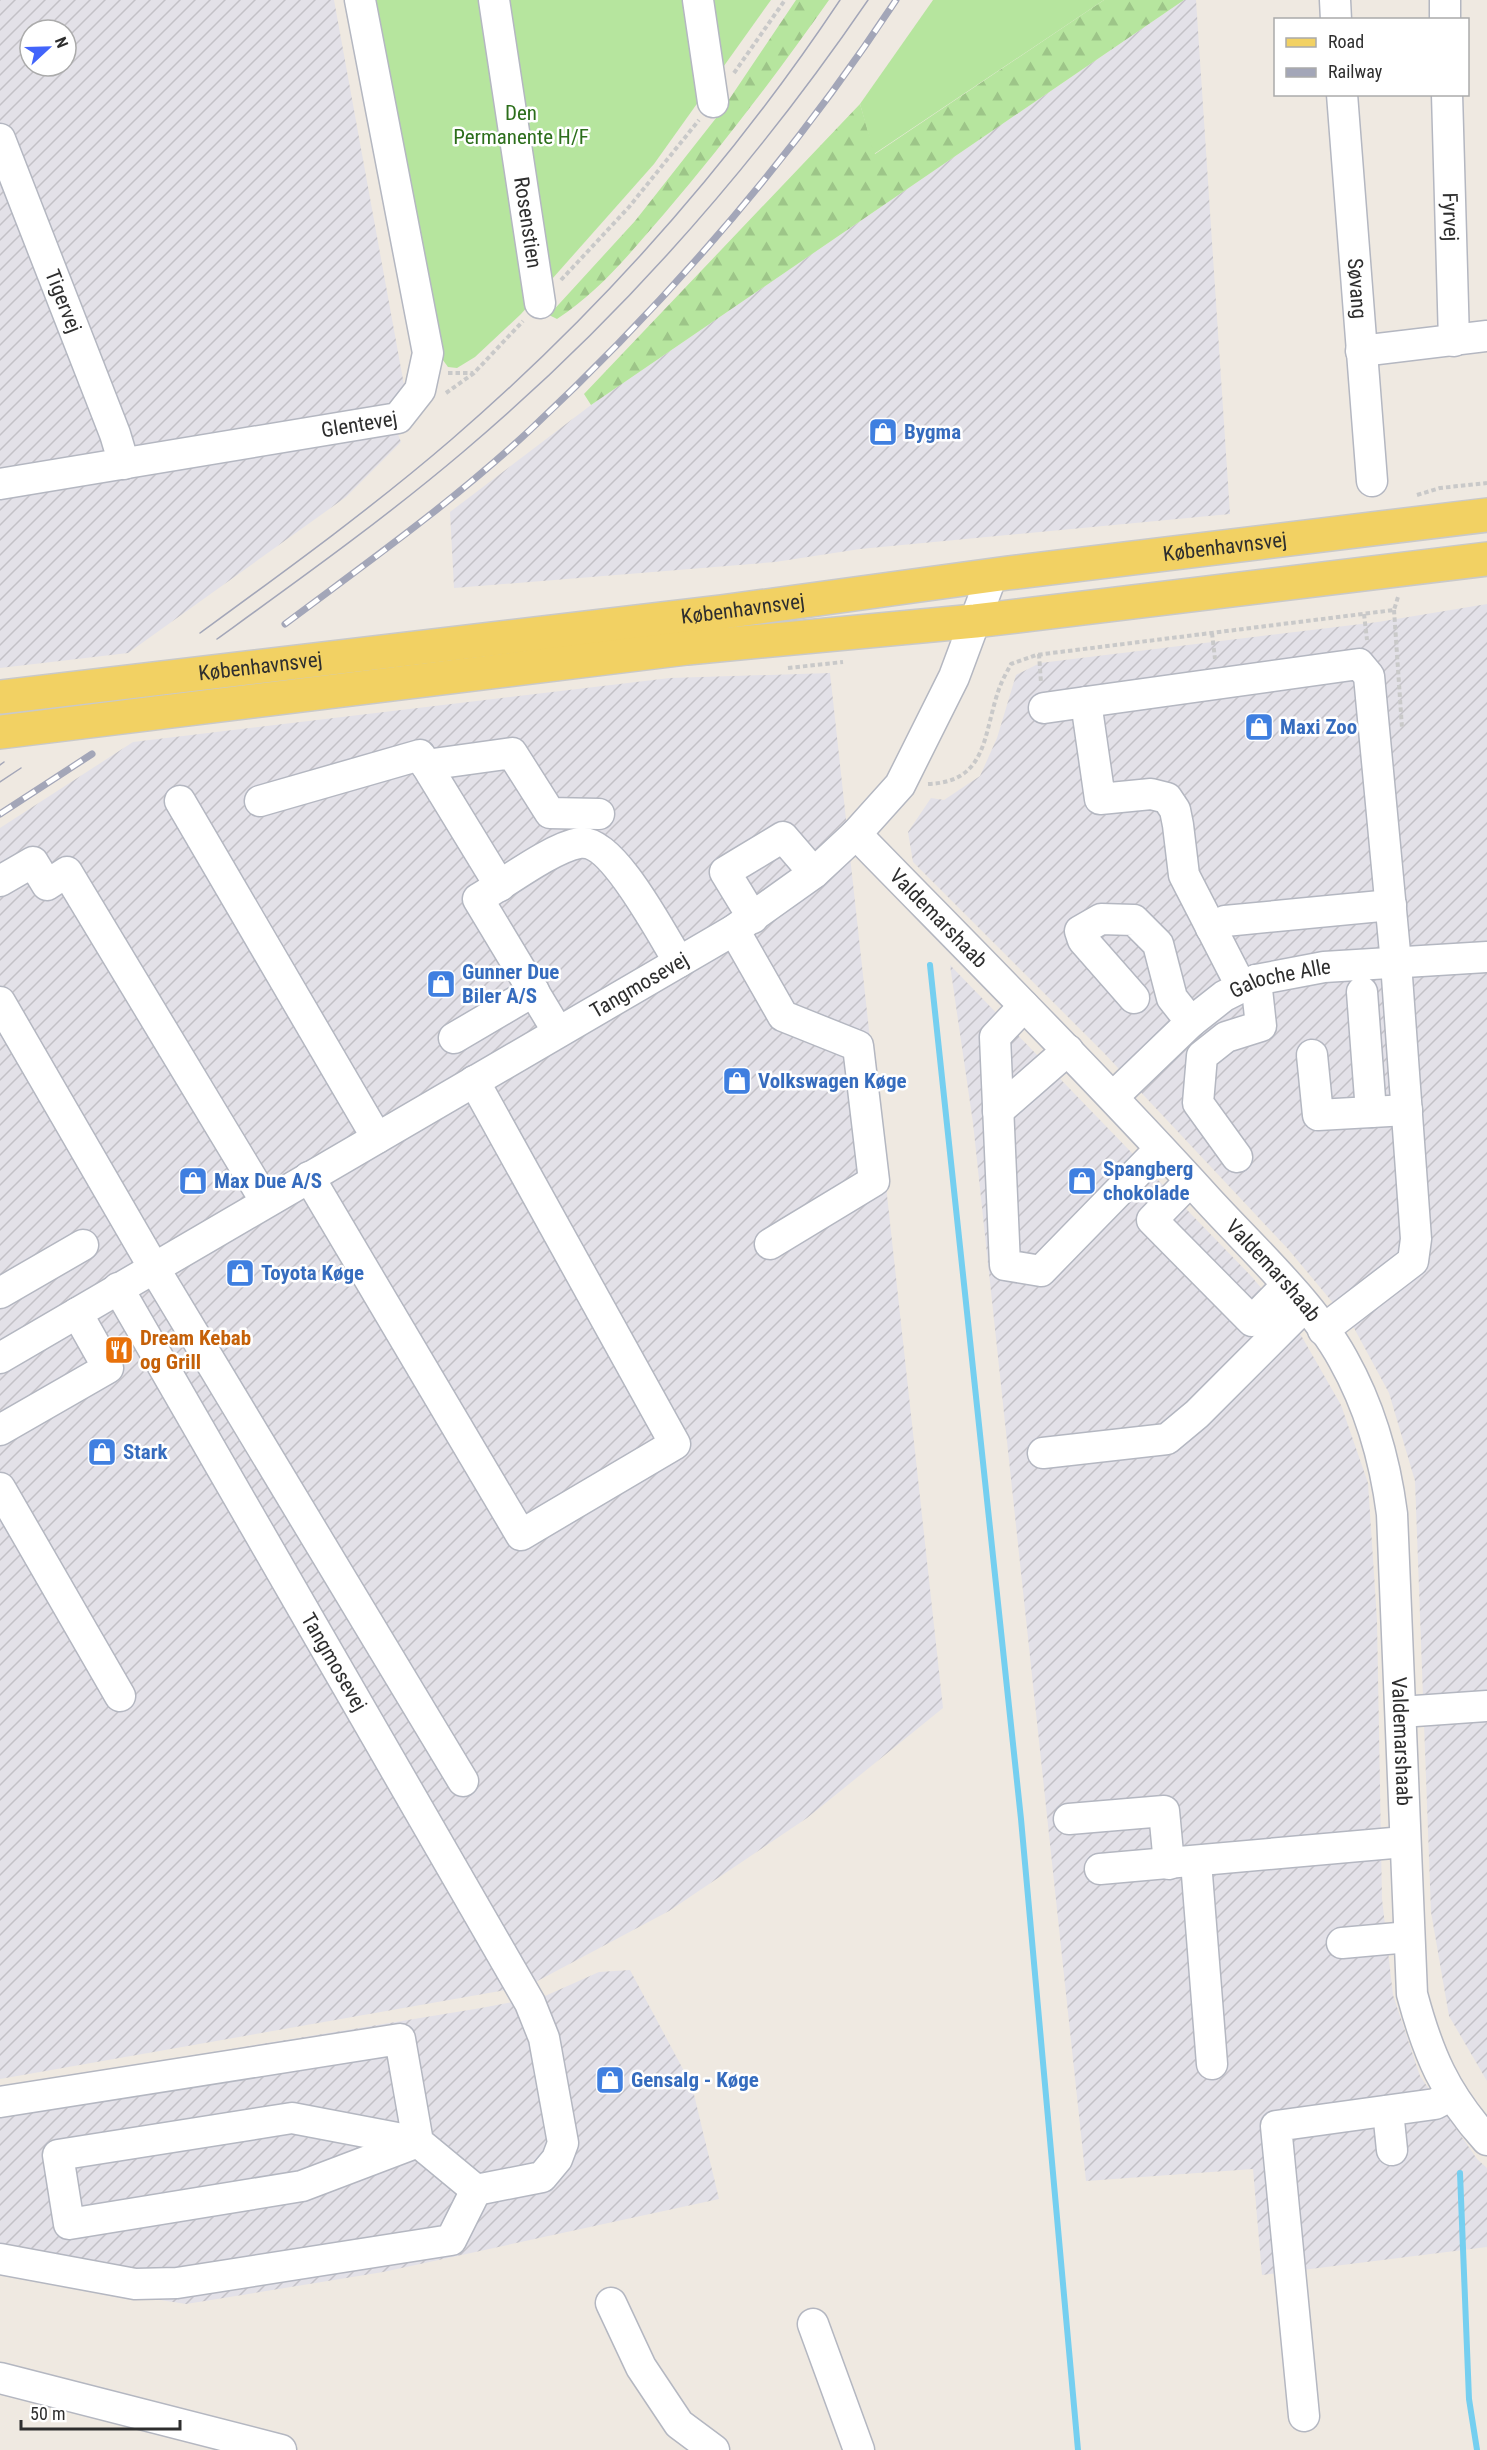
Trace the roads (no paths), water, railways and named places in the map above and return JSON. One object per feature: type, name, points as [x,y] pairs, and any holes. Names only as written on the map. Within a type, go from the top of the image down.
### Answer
[{"type":"main road","name":"Københavnsvej","points":[[0,697],[722,612],[992,575],[1487,515]]},
{"type":"main road","name":"Københavnsvej","points":[[0,732],[687,648],[975,621],[1487,559]]},
{"type":"street","name":"Glentevej","points":[[0,484],[398,418],[420,390],[428,353],[360,0]]},
{"type":"street","name":"Rosenstien","points":[[494,0],[540,303]]},
{"type":"street","points":[[698,0],[713,102]]},
{"type":"street","points":[[1335,0],[1336,18]]},
{"type":"street","points":[[1445,0],[1445,18]]},
{"type":"street","name":"Søvang","points":[[1342,96],[1360,351],[1372,481]]},
{"type":"street","name":"Fyrvej","points":[[1447,96],[1454,341]]},
{"type":"street","name":"Tigervej","points":[[2,151],[115,434],[123,464]]},
{"type":"street","points":[[1360,351],[1487,336]]},
{"type":"street","name":"Tangmosevej","points":[[3,1350],[77,1313],[679,962],[743,924],[814,873],[856,834],[900,785],[954,677],[992,575]]},
{"type":"street","points":[[1044,708],[1359,664],[1369,676],[1396,963],[1416,1239],[1413,1261],[1323,1330]]},
{"type":"street","points":[[1086,702],[1100,799],[1151,794],[1167,798],[1175,810],[1184,875],[1211,928],[1248,983],[1261,1026],[1226,1037],[1202,1056],[1198,1103],[1237,1158]]},
{"type":"street","points":[[426,765],[512,753],[550,813],[599,814]]},
{"type":"street","points":[[260,801],[420,755],[500,886]]},
{"type":"street","points":[[180,801],[377,1138]]},
{"type":"street","name":"Valdemarshaab","points":[[856,834],[1113,1097],[1296,1296],[1343,1358],[1364,1403],[1381,1451],[1392,1514],[1412,1994],[1425,2044],[1452,2095],[1487,2140]]},
{"type":"street","points":[[770,1244],[874,1181],[858,1046],[783,1016],[743,924],[725,872],[783,837],[814,873]]},
{"type":"street","points":[[558,1032],[478,899],[569,846],[590,843],[601,848],[622,872],[679,962]]},
{"type":"street","points":[[0,881],[33,862],[47,885],[67,872],[266,1202]]},
{"type":"street","points":[[1211,928],[1225,921],[1391,905]]},
{"type":"street","points":[[1134,998],[1083,940],[1080,931],[1101,919],[1134,920],[1158,944],[1172,998],[1191,1022]]},
{"type":"street","name":"Galoche Alle","points":[[1113,1097],[1191,1022],[1224,996],[1248,983],[1324,967],[1487,957]]},
{"type":"street","points":[[454,1038],[534,991]]},
{"type":"street","points":[[1362,992],[1371,1112]]},
{"type":"street","points":[[0,1002],[154,1268],[463,1781]]},
{"type":"street","points":[[1024,1006],[995,1037],[1005,1265],[1041,1271],[1160,1149]]},
{"type":"street","points":[[998,1111],[1068,1050]]},
{"type":"street","points":[[1312,1055],[1318,1115],[1407,1110]]},
{"type":"street","points":[[309,1177],[521,1535],[675,1444],[474,1081]]},
{"type":"street","points":[[1190,1181],[1152,1220],[1252,1321],[1296,1296]]},
{"type":"street","points":[[0,1293],[83,1245]]},
{"type":"street","name":"Tangmosevej","points":[[118,1288],[530,2004],[544,2038],[563,2143],[557,2159],[542,2177],[476,2190]]},
{"type":"street","points":[[1043,1454],[1167,1439],[1197,1414],[1296,1296]]},
{"type":"street","points":[[0,1430],[108,1368],[77,1313]]},
{"type":"street","points":[[0,1488],[120,1696]]},
{"type":"street","points":[[1401,1712],[1487,1706]]},
{"type":"street","points":[[1069,1820],[1164,1811],[1183,1863],[1212,2064]]},
{"type":"street","points":[[1100,1869],[1404,1842]]},
{"type":"street","points":[[1342,1943],[1409,1937]]},
{"type":"street","points":[[0,2102],[400,2039],[418,2142]]},
{"type":"street","points":[[1304,2416],[1276,2126],[1435,2104],[1452,2095]]},
{"type":"street","points":[[1388,2111],[1392,2150]]},
{"type":"street","points":[[0,2259],[135,2284],[177,2283],[451,2241],[476,2190],[418,2142],[292,2118],[58,2155],[69,2224],[302,2187],[418,2142]]},
{"type":"street","points":[[611,2303],[641,2367],[680,2424],[714,2450]]},
{"type":"street","points":[[813,2324],[859,2450]]},
{"type":"street","points":[[0,2378],[281,2450]]},
{"type":"waterway","points":[[930,965],[1021,1819],[1078,2450]]},
{"type":"waterway","points":[[1460,2173],[1469,2399],[1477,2450]]},
{"type":"tram line","points":[[200,633],[328,539],[422,465],[507,390],[560,339],[611,287],[709,176],[755,119],[840,0]]},
{"type":"tram line","points":[[217,639],[342,548],[433,477],[576,350],[629,296],[730,182],[778,123],[868,0]]},
{"type":"tram line","points":[[0,765],[4,762]]},
{"type":"tram line","points":[[0,782],[21,768]]},
{"type":"railway","points":[[285,624],[471,482],[530,430],[631,331],[726,226],[771,171],[856,59],[896,0]]},
{"type":"railway","points":[[0,814],[92,754]]},
{"type":"place","name":"Bygma","points":[[883,432]]},
{"type":"place","name":"Maxi Zoo","points":[[1259,727]]},
{"type":"place","name":"Gunner Due Biler A/S","points":[[441,984]]},
{"type":"place","name":"Volkswagen Køge","points":[[737,1081]]},
{"type":"place","name":"Max Due A/S","points":[[193,1181]]},
{"type":"place","name":"Spangberg chokolade","points":[[1082,1181]]},
{"type":"place","name":"Toyota Køge","points":[[240,1273]]},
{"type":"place","name":"Dream Kebab og Grill","points":[[119,1350]]},
{"type":"place","name":"Stark","points":[[102,1452]]},
{"type":"place","name":"Gensalg - Køge","points":[[610,2080]]},
{"type":"park label","name":"Den Permanente H/F","points":[[521,125]]}]
